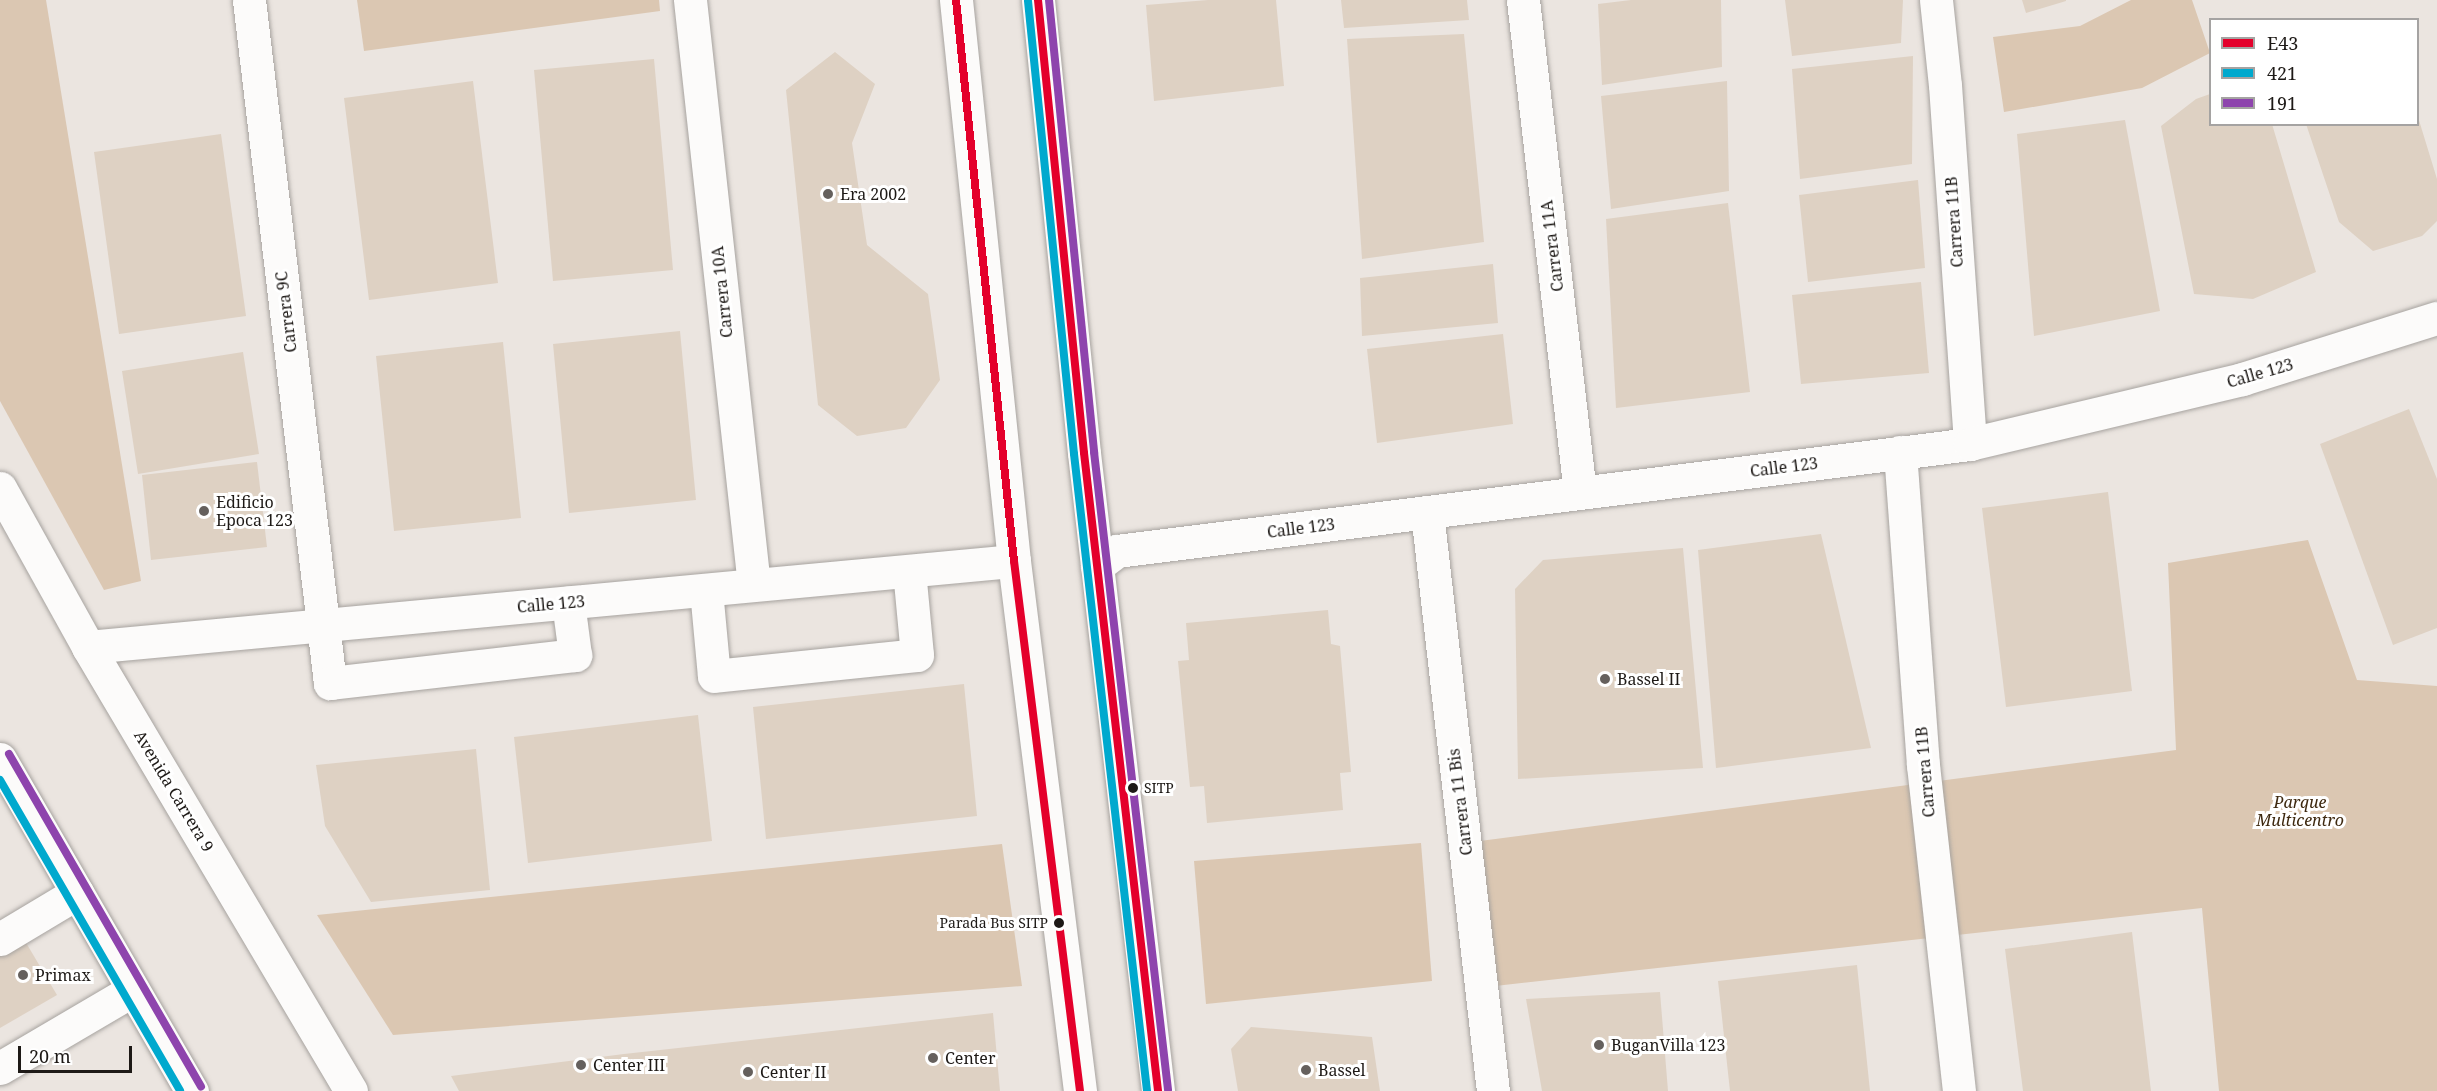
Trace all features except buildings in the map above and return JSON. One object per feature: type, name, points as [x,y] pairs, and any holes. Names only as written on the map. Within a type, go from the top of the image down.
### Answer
[{"type":"street","name":"Carrera 9C","points":[[249,0],[330,683],[575,655],[568,602]]},
{"type":"street","name":"Carrera 10A","points":[[690,0],[754,585]]},
{"type":"street","points":[[956,0],[1014,561],[1080,1091]]},
{"type":"street","points":[[1038,0],[1103,551],[1158,1091]]},
{"type":"street","name":"Carrera 11A","points":[[1523,0],[1580,492]]},
{"type":"street","name":"Carrera 11B","points":[[1936,0],[1945,85],[1970,444]]},
{"type":"street","name":"Calle 123","points":[[1103,551],[1970,444],[2242,379],[2437,318]]},
{"type":"street","name":"Carrera 11B","points":[[1900,452],[1923,765],[1959,1091]]},
{"type":"street","name":"Avenida Carrera 9","points":[[0,488],[88,647],[351,1091]]},
{"type":"street","name":"Carrera 11 Bis","points":[[1427,512],[1493,1091]]},
{"type":"street","name":"Calle 123","points":[[88,647],[1014,561]]},
{"type":"street","points":[[706,590],[714,676],[918,655],[909,571]]},
{"type":"street","points":[[0,759],[192,1091]]},
{"type":"street","points":[[0,939],[77,893]]},
{"type":"street","points":[[0,1068],[133,990]]},
{"type":"green space","points":[[0,0],[46,0],[141,581],[104,590],[0,401]]},
{"type":"green space","points":[[357,0],[659,0],[660,11],[364,51]]},
{"type":"green space","points":[[2131,0],[2192,0],[2209,54],[2142,88],[2004,112],[1993,37],[2080,26]]},
{"type":"green space","name":"Parque Multicentro","points":[[2308,540],[2357,680],[2437,686],[2437,1091],[2219,1091],[2202,908],[1495,986],[1480,841],[2176,750],[2168,563]]},
{"type":"green space","points":[[1421,843],[1432,981],[1206,1004],[1194,861]]},
{"type":"green space","points":[[1002,844],[1022,986],[393,1035],[317,915]]},
{"type":"transit line","name":"E43","points":[[956,0],[1014,561],[1080,1091]]},
{"type":"transit line","name":"E43","points":[[1038,0],[1084,453],[1158,1091]]},
{"type":"transit line","name":"191","points":[[1049,0],[1094,452],[1168,1090]]},
{"type":"transit line","name":"421","points":[[1028,1],[1074,454],[1147,1091]]},
{"type":"transit line","name":"191","points":[[9,754],[201,1086]]},
{"type":"transit line","name":"421","points":[[0,780],[180,1091]]},
{"type":"place","name":"Era 2002","points":[[828,194]]},
{"type":"place","name":"Edificio Epoca 123","points":[[204,511]]},
{"type":"place","name":"Bassel II","points":[[1605,679]]},
{"type":"place","name":"SITP","points":[[1133,788]]},
{"type":"place","name":"Parada Bus SITP","points":[[1059,923]]},
{"type":"place","name":"Primax","points":[[23,975]]},
{"type":"place","name":"BuganVilla 123","points":[[1599,1045]]},
{"type":"place","name":"Center","points":[[933,1058]]},
{"type":"place","name":"Center III","points":[[581,1065]]},
{"type":"place","name":"Bassel","points":[[1306,1070]]},
{"type":"place","name":"Center II","points":[[748,1072]]}]
